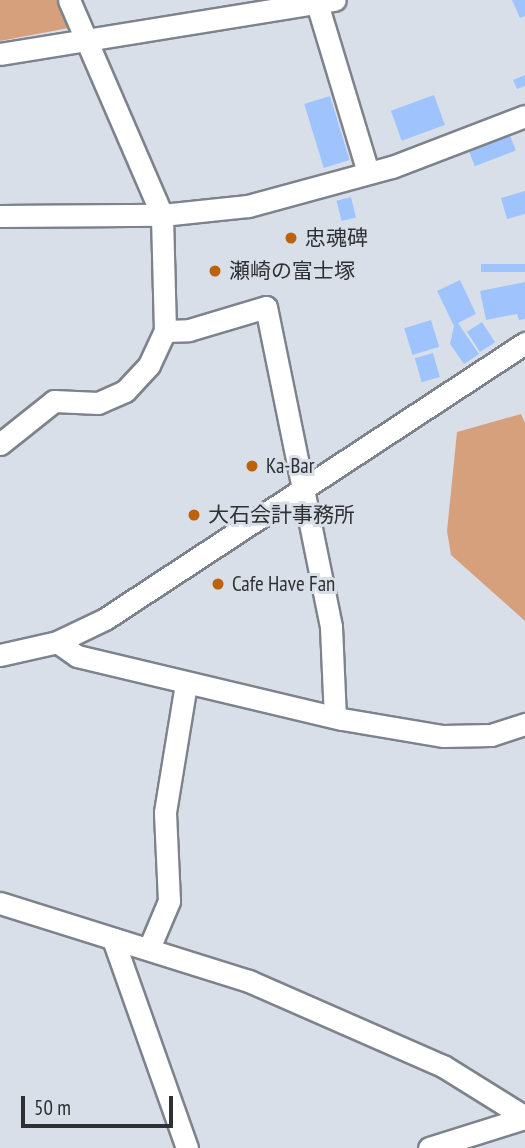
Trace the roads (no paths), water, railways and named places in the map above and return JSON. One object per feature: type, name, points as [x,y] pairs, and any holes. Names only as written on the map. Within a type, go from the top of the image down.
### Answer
[{"type":"street","points":[[0,444],[54,401],[98,403],[125,391],[149,365],[164,331],[162,215],[91,40],[69,0]]},
{"type":"street","points":[[0,54],[322,1],[368,172]]},
{"type":"street","points":[[0,215],[162,215],[248,206],[368,172],[525,116]]},
{"type":"street","points":[[164,331],[189,330],[266,307],[331,627],[335,717]]},
{"type":"street","points":[[0,655],[57,642],[105,619],[525,343]]},
{"type":"street","points":[[57,642],[77,656],[186,684],[335,717],[443,736],[491,735],[525,724]]},
{"type":"street","points":[[150,946],[169,901],[165,812],[186,684]]},
{"type":"street","points":[[0,903],[113,939],[150,946],[355,1025],[443,1066],[525,1118]]},
{"type":"street","points":[[113,939],[187,1148]]},
{"type":"street","points":[[429,1148],[525,1118]]},
{"type":"place","name":"忠魂碑","points":[[291,238]]},
{"type":"place","name":"瀬崎の富士塚","points":[[215,271]]},
{"type":"place","name":"Ka-Bar","points":[[252,466]]},
{"type":"place","name":"大石会計事務所","points":[[194,515]]},
{"type":"place","name":"Cafe Have Fan","points":[[218,584]]}]
